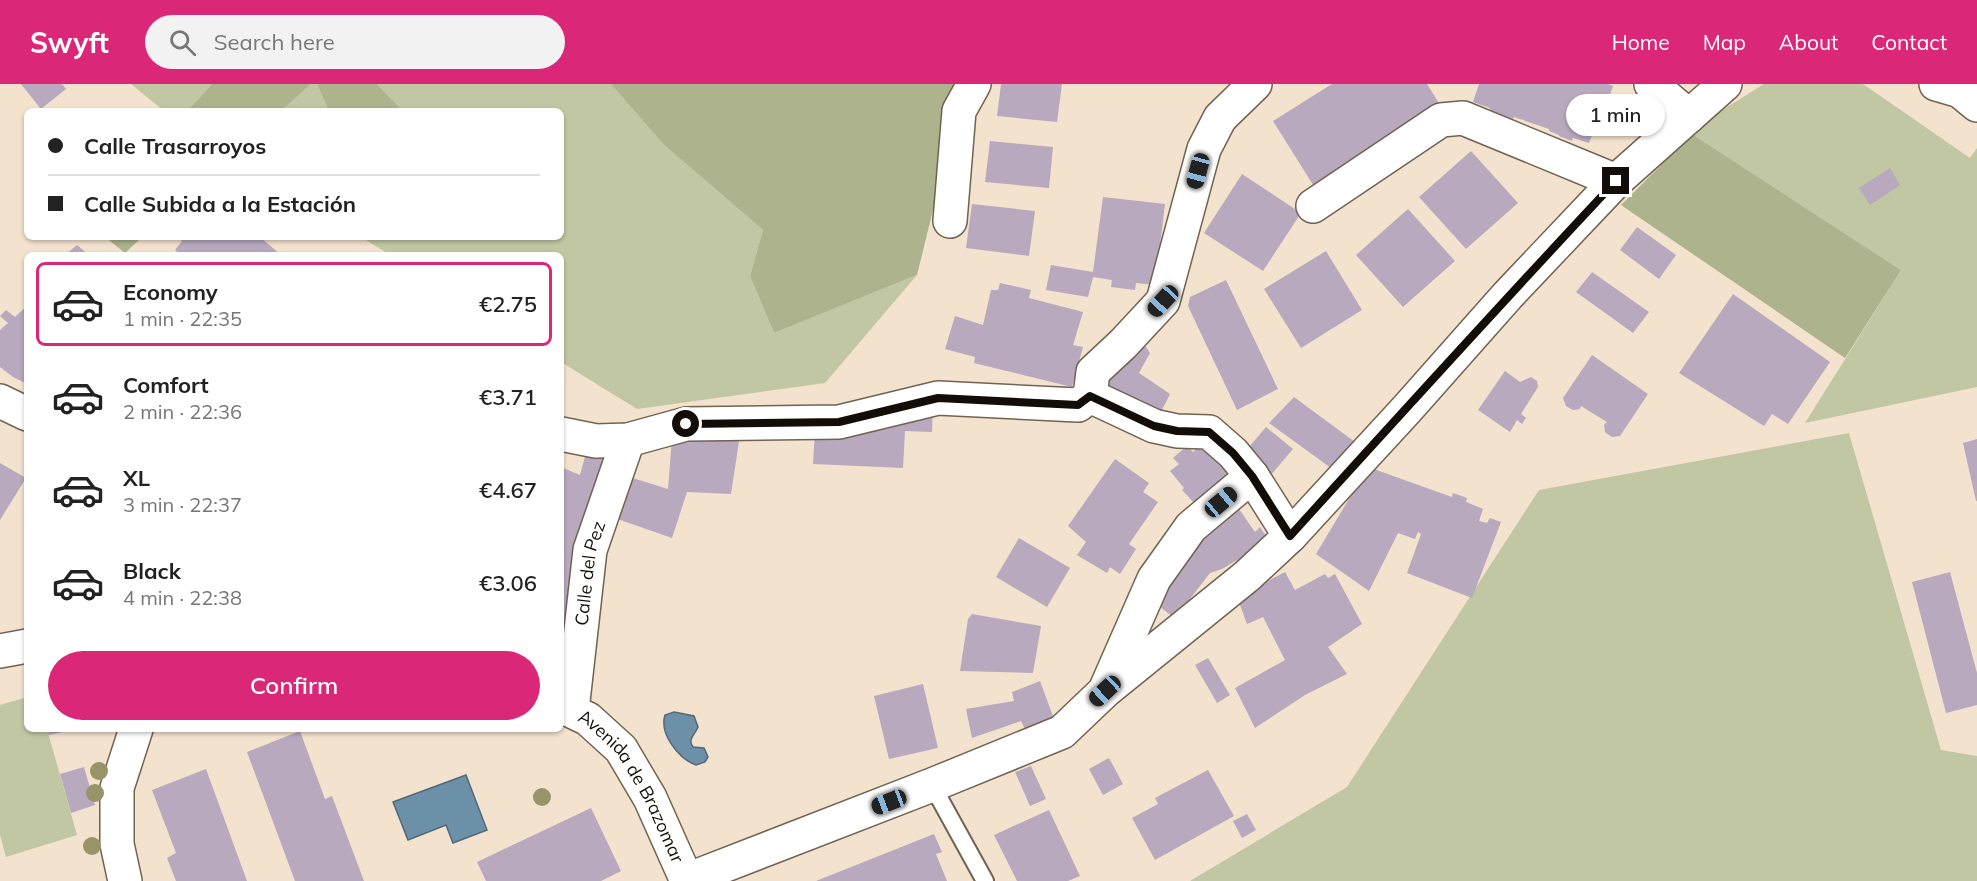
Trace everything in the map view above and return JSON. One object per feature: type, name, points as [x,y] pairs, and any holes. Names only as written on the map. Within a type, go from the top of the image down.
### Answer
[{"type":"main road","points":[[950,221],[959,111],[974,84]]},
{"type":"main road","points":[[564,435],[596,441],[628,440],[686,424],[839,422],[938,398],[1078,405],[1090,396],[1093,372],[1163,301],[1204,149],[1220,118],[1255,84]]},
{"type":"main road","points":[[1651,84],[1689,116]]},
{"type":"main road","points":[[687,880],[1062,732],[1105,691],[1247,576],[1290,536],[1616,181],[1725,84]]},
{"type":"main road","points":[[1313,207],[1441,120],[1463,118],[1616,181]]},
{"type":"main road","points":[[1090,396],[1154,426],[1177,431],[1209,432],[1233,453],[1252,476],[1290,536]]},
{"type":"main road","points":[[0,401],[24,413]]},
{"type":"main road","name":"Calle del Pez","points":[[566,708],[591,550],[628,440]]},
{"type":"main road","points":[[1105,691],[1155,579],[1191,527],[1252,476]]},
{"type":"main road","points":[[0,651],[24,647]]},
{"type":"main road","name":"Avenida de Brazomar","points":[[566,708],[588,719],[621,749],[650,798],[687,880]]},
{"type":"main road","points":[[125,881],[117,844],[117,788],[135,732]]},
{"type":"lane","points":[[932,785],[985,881]]},
{"type":"green space","points":[[131,84],[212,84],[190,108],[160,108]]},
{"type":"green space","points":[[212,84],[311,84],[284,108],[190,108]]},
{"type":"green space","points":[[311,84],[317,84],[328,108],[284,108]]},
{"type":"green space","points":[[317,84],[377,84],[400,108],[328,108]]},
{"type":"green space","points":[[377,84],[611,84],[664,145],[763,230],[750,276],[774,333],[917,275],[825,383],[637,409],[564,364],[564,252],[385,252],[366,240],[564,240],[564,108],[400,108]]},
{"type":"green space","points":[[611,84],[964,84],[917,275],[774,333],[750,276],[763,230],[664,145]]},
{"type":"green space","points":[[1764,84],[1863,84],[1970,158],[1977,148],[1977,387],[1805,423],[1901,270],[1692,134],[1716,114]]},
{"type":"green space","points":[[1692,134],[1901,270],[1845,358],[1621,205]]},
{"type":"green space","points":[[109,240],[139,240],[126,252]]},
{"type":"green space","points":[[1849,433],[1941,750],[1977,756],[1977,881],[1190,881],[1347,787],[1539,490]]},
{"type":"green space","points":[[24,698],[24,732],[48,732],[77,835],[6,857],[0,835],[0,705]]},
{"type":"water","points":[[674,712],[694,716],[698,727],[691,739],[691,744],[693,747],[704,748],[708,757],[705,762],[696,765],[690,762],[672,745],[664,722],[665,715]]},
{"type":"water","points":[[466,775],[487,830],[453,843],[446,825],[408,840],[393,802]]},
{"type":"building","points":[[21,84],[62,84],[66,89],[40,108]]},
{"type":"building","points":[[1001,84],[1062,84],[1057,122],[997,116]]},
{"type":"building","points":[[1332,84],[1427,84],[1442,108],[1315,188],[1273,121]]},
{"type":"building","points":[[1479,84],[1608,84],[1613,86],[1600,124],[1597,123],[1589,143],[1573,138],[1572,141],[1549,129],[1489,111],[1490,108],[1473,102]]},
{"type":"building","points":[[990,141],[1053,147],[1049,188],[985,182]]},
{"type":"building","points":[[1471,151],[1518,203],[1466,249],[1419,197]]},
{"type":"building","points":[[1890,168],[1900,185],[1870,205],[1859,188]]},
{"type":"building","points":[[1242,174],[1301,213],[1263,271],[1204,233]]},
{"type":"building","points":[[1103,197],[1165,204],[1155,285],[1136,283],[1135,290],[1111,287],[1112,280],[1093,277],[1088,297],[1046,290],[1051,265],[1093,272]]},
{"type":"building","points":[[972,204],[1035,211],[1029,256],[966,248]]},
{"type":"building","points":[[1408,209],[1455,261],[1403,307],[1356,255]]},
{"type":"building","points":[[1637,227],[1676,255],[1659,279],[1620,250]]},
{"type":"building","points":[[180,240],[264,240],[278,252],[177,252],[175,250]]},
{"type":"building","points":[[77,245],[85,252],[69,252]]},
{"type":"building","points":[[1326,251],[1362,310],[1301,348],[1264,289]]},
{"type":"building","points":[[1592,272],[1649,312],[1633,333],[1576,292]]},
{"type":"building","points":[[1226,280],[1278,389],[1237,410],[1188,306],[1190,297]]},
{"type":"building","points":[[1000,283],[1031,290],[1029,298],[1083,312],[1073,345],[1083,347],[1072,387],[974,363],[975,357],[945,349],[955,316],[983,325],[991,290],[998,290]]},
{"type":"building","points":[[1733,294],[1830,362],[1788,424],[1772,414],[1764,426],[1679,373]]},
{"type":"building","points":[[24,309],[24,382],[0,367],[0,330],[8,323],[0,316],[6,310],[15,317]]},
{"type":"building","points":[[1141,340],[1150,353],[1139,373],[1170,394],[1157,420],[1101,385]]},
{"type":"building","points":[[1592,355],[1648,394],[1620,436],[1612,437],[1605,432],[1604,425],[1607,422],[1581,406],[1580,409],[1573,410],[1566,406],[1563,398]]},
{"type":"building","points":[[1505,371],[1520,382],[1531,377],[1537,381],[1538,387],[1521,414],[1526,418],[1522,424],[1517,420],[1510,432],[1478,410]]},
{"type":"building","points":[[1294,397],[1355,442],[1331,468],[1269,423]]},
{"type":"building","points":[[933,408],[932,432],[905,431],[903,468],[813,464],[815,431]]},
{"type":"building","points":[[1266,427],[1293,449],[1270,476],[1249,447]]},
{"type":"building","points":[[740,435],[731,494],[687,492],[672,538],[606,515],[620,474],[668,489],[672,439]]},
{"type":"building","points":[[1977,439],[1977,501],[1976,501],[1963,443]]},
{"type":"building","points":[[1200,445],[1237,477],[1197,506],[1182,490],[1184,488],[1170,471],[1179,464],[1173,458],[1187,446],[1193,452]]},
{"type":"building","points":[[587,449],[618,458],[571,620],[564,619],[564,468],[580,475]]},
{"type":"building","points":[[1115,459],[1149,483],[1143,492],[1158,502],[1129,544],[1136,549],[1120,574],[1110,567],[1107,573],[1077,555],[1086,542],[1068,526]]},
{"type":"building","points":[[0,463],[24,477],[24,481],[0,520]]},
{"type":"building","points":[[1368,467],[1452,497],[1453,493],[1467,498],[1466,502],[1483,509],[1479,521],[1487,523],[1490,518],[1501,522],[1472,598],[1407,573],[1421,534],[1418,532],[1415,539],[1398,533],[1369,591],[1316,554]]},
{"type":"building","points":[[1232,499],[1255,532],[1260,527],[1266,536],[1264,544],[1222,569],[1210,573],[1179,613],[1173,617],[1159,606],[1165,598],[1156,592]]},
{"type":"building","points":[[1019,538],[1070,568],[1047,607],[996,577]]},
{"type":"building","points":[[1285,572],[1295,590],[1325,574],[1328,578],[1335,574],[1362,624],[1328,647],[1347,674],[1305,695],[1255,728],[1235,688],[1285,660],[1263,617],[1247,624],[1237,597]]},
{"type":"building","points":[[1950,572],[1977,673],[1977,705],[1946,713],[1912,582]]},
{"type":"building","points":[[972,614],[1041,626],[1033,673],[960,671],[968,619]]},
{"type":"building","points":[[564,627],[574,631],[564,658]]},
{"type":"building","points":[[1208,658],[1230,695],[1217,703],[1195,665]]},
{"type":"building","points":[[1040,681],[1053,716],[1027,733],[1021,721],[972,738],[966,709],[1014,701],[1012,692]]},
{"type":"building","points":[[923,684],[938,748],[889,759],[874,696]]},
{"type":"building","points":[[300,732],[325,799],[332,796],[364,881],[295,881],[247,752]]},
{"type":"building","points":[[1109,758],[1123,784],[1103,795],[1089,769]]},
{"type":"building","points":[[1031,766],[1046,799],[1030,806],[1015,772]]},
{"type":"building","points":[[84,767],[95,805],[71,813],[60,774]]},
{"type":"building","points":[[206,769],[247,881],[176,881],[167,858],[176,853],[152,790]]},
{"type":"building","points":[[1208,770],[1234,816],[1155,860],[1132,818],[1158,804],[1155,798]]},
{"type":"building","points":[[591,808],[621,871],[601,881],[486,881],[477,862]]},
{"type":"building","points":[[1049,810],[1080,876],[1068,881],[1017,881],[994,835]]},
{"type":"building","points":[[1247,814],[1256,830],[1242,838],[1233,821]]},
{"type":"building","points":[[934,834],[942,852],[936,854],[947,881],[816,881]]},
{"type":"route","points":[[686,424],[839,422],[938,398],[1078,405],[1090,396],[1154,426],[1177,431],[1209,432],[1233,453],[1252,476],[1290,536],[1616,181]]}]
